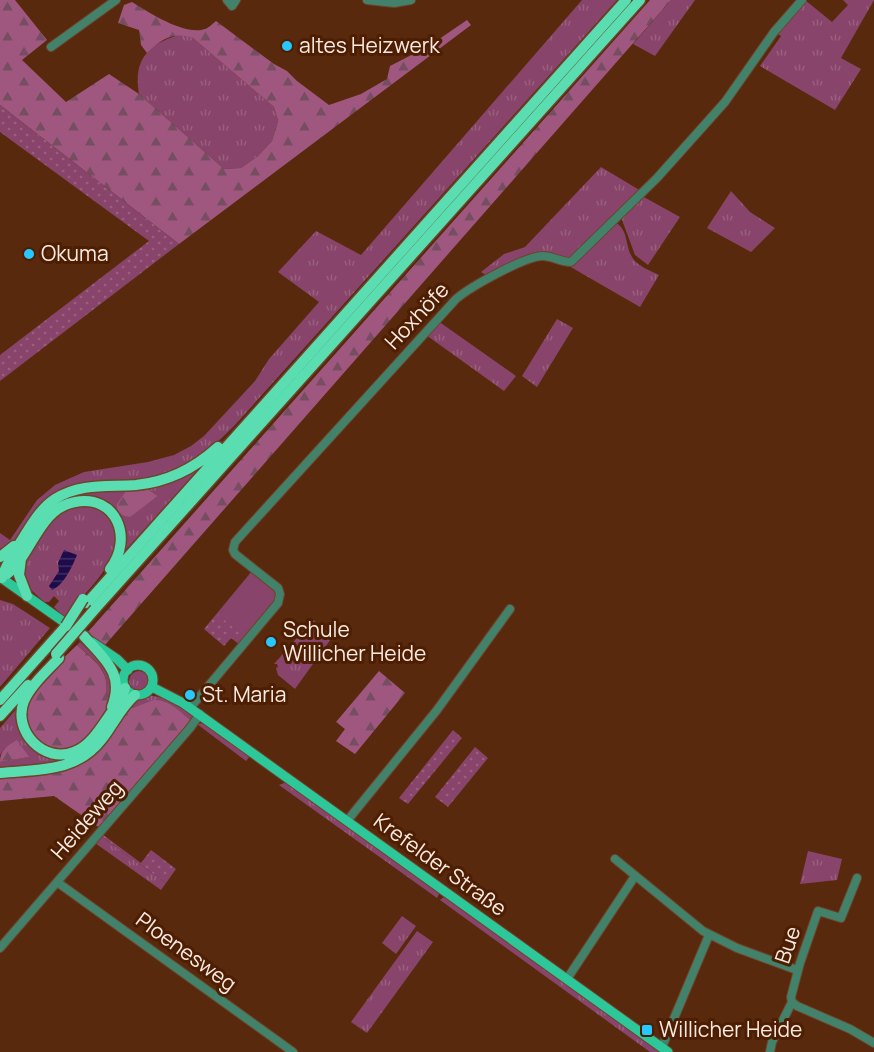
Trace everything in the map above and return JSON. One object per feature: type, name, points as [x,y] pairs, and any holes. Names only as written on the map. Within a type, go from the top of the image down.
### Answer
[{"type":"highway","points":[[0,716],[252,418],[626,0]]},
{"type":"highway","points":[[125,688],[122,698],[102,725],[85,745],[74,752],[56,754],[44,750],[27,736],[22,719],[24,702],[54,653],[66,626],[91,606],[134,565],[640,0]]},
{"type":"highway","points":[[1,578],[5,567],[42,510],[60,496],[86,488],[139,485],[173,476],[201,461],[252,418]]},
{"type":"highway","points":[[1,578],[11,571],[48,519],[62,506],[84,501],[103,506],[118,524],[122,535],[121,548],[91,606]]},
{"type":"highway","points":[[0,557],[26,533]]},
{"type":"highway","points":[[22,556],[19,575],[27,596]]},
{"type":"highway","points":[[84,636],[108,663],[115,677],[115,698],[102,725]]},
{"type":"highway","points":[[0,700],[54,653]]},
{"type":"highway","points":[[0,773],[55,768],[81,759],[98,744],[135,695]]},
{"type":"main road","points":[[1,578],[117,659],[128,670]]},
{"type":"main road","points":[[140,665],[148,669],[153,677],[152,687],[147,693],[135,695],[125,688],[124,676],[128,670],[140,665]]},
{"type":"main road","name":"Krefelder Straße","points":[[152,687],[167,693],[200,714],[665,1050]]},
{"type":"street","points":[[51,47],[116,0]]},
{"type":"street","points":[[228,0],[232,6],[236,0]]},
{"type":"street","points":[[366,0],[394,3],[411,0]]},
{"type":"street","name":"Hoxhöfe","points":[[190,708],[278,603],[280,594],[278,588],[235,554],[233,550],[235,542],[456,298],[468,289],[527,260],[543,256],[571,262],[657,178],[725,102],[774,33],[802,0]]},
{"type":"street","points":[[347,821],[438,710],[510,609]]},
{"type":"street","name":"Heideweg","points":[[0,948],[200,714]]},
{"type":"street","points":[[615,859],[690,922],[709,935],[797,970]]},
{"type":"street","points":[[567,979],[635,876]]},
{"type":"street","name":"Bue","points":[[770,1052],[772,1042],[792,1002],[797,970],[818,912],[842,918],[857,878]]},
{"type":"street","name":"Ploenesweg","points":[[57,882],[293,1052]]},
{"type":"street","points":[[665,1050],[709,935]]},
{"type":"street","points":[[792,1002],[874,1043]]},
{"type":"green space","points":[[0,0],[15,0],[47,40],[22,60],[66,102],[109,74],[139,94],[224,169],[241,168],[258,156],[272,141],[278,121],[274,107],[193,38],[174,36],[157,44],[147,53],[141,45],[139,30],[118,23],[124,5],[132,2],[167,22],[187,29],[205,29],[216,21],[287,71],[329,105],[361,94],[387,79],[390,66],[429,46],[467,20],[471,25],[179,244],[0,105]]},
{"type":"green space","points":[[582,0],[617,0],[226,434],[197,459],[163,476],[81,485],[0,554],[0,533],[10,540],[37,500],[55,485],[84,472],[148,462],[174,455],[204,436],[255,381],[269,359],[319,302],[278,272],[316,231],[361,255]]},
{"type":"green space","points":[[650,0],[671,0],[105,645],[87,633]]},
{"type":"green space","points":[[671,0],[695,0],[655,56],[633,44]]},
{"type":"green space","points":[[805,0],[832,22],[848,5],[843,0],[874,0],[841,58],[861,69],[835,110],[760,66],[781,36],[776,33]]},
{"type":"green space","points":[[181,34],[193,38],[274,107],[278,121],[272,141],[258,156],[241,168],[224,169],[139,94],[139,71],[146,54],[160,43]]},
{"type":"green space","points":[[0,105],[179,244],[0,381],[0,355],[149,241],[0,132]]},
{"type":"green space","points":[[601,167],[641,191],[568,261],[542,252],[487,276],[481,272],[504,254],[525,247]]},
{"type":"green space","points":[[731,191],[750,212],[775,228],[751,252],[707,228]]},
{"type":"green space","points":[[642,196],[680,217],[648,265],[635,255],[622,220],[623,215]]},
{"type":"green space","points":[[615,222],[623,230],[634,260],[642,267],[659,275],[640,307],[569,266]]},
{"type":"green space","points":[[557,319],[573,328],[537,387],[522,376]]},
{"type":"green space","points":[[438,321],[516,376],[504,391],[426,335]]},
{"type":"green space","points":[[203,464],[122,554],[118,520],[80,499],[58,503],[76,494],[129,487],[130,516],[158,496],[145,487]]},
{"type":"green space","points":[[129,487],[145,487],[158,496],[130,517],[124,516],[120,513],[117,504]]},
{"type":"green space","points":[[87,505],[102,511],[109,518],[114,527],[115,544],[107,566],[99,578],[64,617],[54,607],[59,601],[54,596],[49,602],[44,602],[26,585],[23,563],[51,520],[66,508]]},
{"type":"green space","points":[[252,571],[276,591],[277,595],[274,603],[240,645],[231,638],[224,646],[204,629]]},
{"type":"green space","points":[[251,574],[276,595],[243,635],[218,615]]},
{"type":"green space","points":[[0,600],[13,604],[50,628],[0,687]]},
{"type":"green space","points":[[313,620],[333,636],[295,689],[278,675],[277,664],[274,664]]},
{"type":"green space","points":[[80,642],[109,669],[112,698],[106,695],[106,678],[100,666],[77,645]]},
{"type":"green space","points":[[77,645],[95,661],[103,672],[106,678],[106,695],[112,698],[98,727],[85,741],[72,747],[48,746],[31,732],[26,710],[34,691]]},
{"type":"green space","points":[[135,671],[143,671],[149,677],[149,685],[143,691],[135,691],[129,685],[129,677]]},
{"type":"green space","points":[[379,671],[405,693],[355,754],[336,741],[345,729],[336,722]]},
{"type":"green space","points":[[149,695],[163,698],[193,714],[192,721],[171,705],[130,707],[138,698]]},
{"type":"green space","points":[[154,700],[170,704],[192,721],[100,828],[54,796],[0,801],[0,778],[56,772],[82,764],[104,746],[130,707]]},
{"type":"green space","points":[[23,701],[27,738],[75,762],[0,770],[0,762],[28,757],[5,748],[0,755],[0,728]]},
{"type":"green space","points":[[205,723],[250,756],[246,761],[197,724]]},
{"type":"green space","points":[[453,730],[462,738],[408,804],[399,798]]},
{"type":"green space","points":[[17,740],[29,757],[0,762],[3,751]]},
{"type":"green space","points":[[475,747],[488,758],[448,807],[435,797]]},
{"type":"green space","points":[[287,782],[440,892],[437,898],[279,785]]},
{"type":"green space","points":[[102,834],[141,863],[151,850],[176,869],[166,883],[101,836]]},
{"type":"green space","points":[[101,836],[166,883],[161,890],[95,843]]},
{"type":"green space","points":[[808,851],[842,859],[837,880],[800,884]]},
{"type":"green space","points":[[445,896],[663,1052],[650,1052],[440,900]]},
{"type":"green space","points":[[402,916],[416,926],[396,954],[382,943]]},
{"type":"green space","points":[[417,931],[433,942],[367,1033],[351,1022]]},
{"type":"shaded area","points":[[64,550],[77,555],[64,580],[52,590],[49,586],[59,571],[58,563]]},
{"type":"place","name":"altes Heizwerk","points":[[287,46]]},
{"type":"place","name":"Okuma","points":[[29,254]]},
{"type":"place","name":"Schule Willicher Heide","points":[[271,642]]},
{"type":"place","name":"St. Maria","points":[[190,695]]},
{"type":"place","name":"Willicher Heide","points":[[647,1030]]}]
